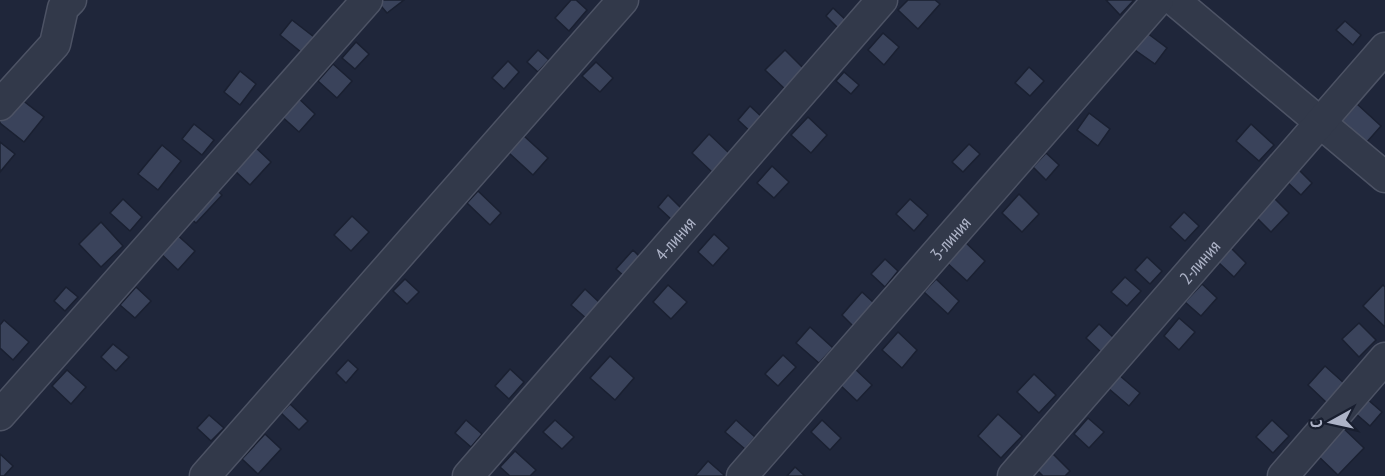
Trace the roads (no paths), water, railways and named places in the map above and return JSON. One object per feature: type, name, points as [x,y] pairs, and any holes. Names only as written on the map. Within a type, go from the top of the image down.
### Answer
[{"type":"street","points":[[0,105],[55,44],[63,8],[71,0]]},
{"type":"street","points":[[0,415],[367,0]]},
{"type":"street","points":[[205,476],[622,0]]},
{"type":"street","name":"4-линия","points":[[468,476],[882,0]]},
{"type":"street","name":"3-линия","points":[[742,476],[1158,0]]},
{"type":"street","points":[[1174,0],[1385,177]]},
{"type":"street","name":"2-линия","points":[[1013,476],[1385,48]]},
{"type":"street","points":[[1283,476],[1385,358]]}]
